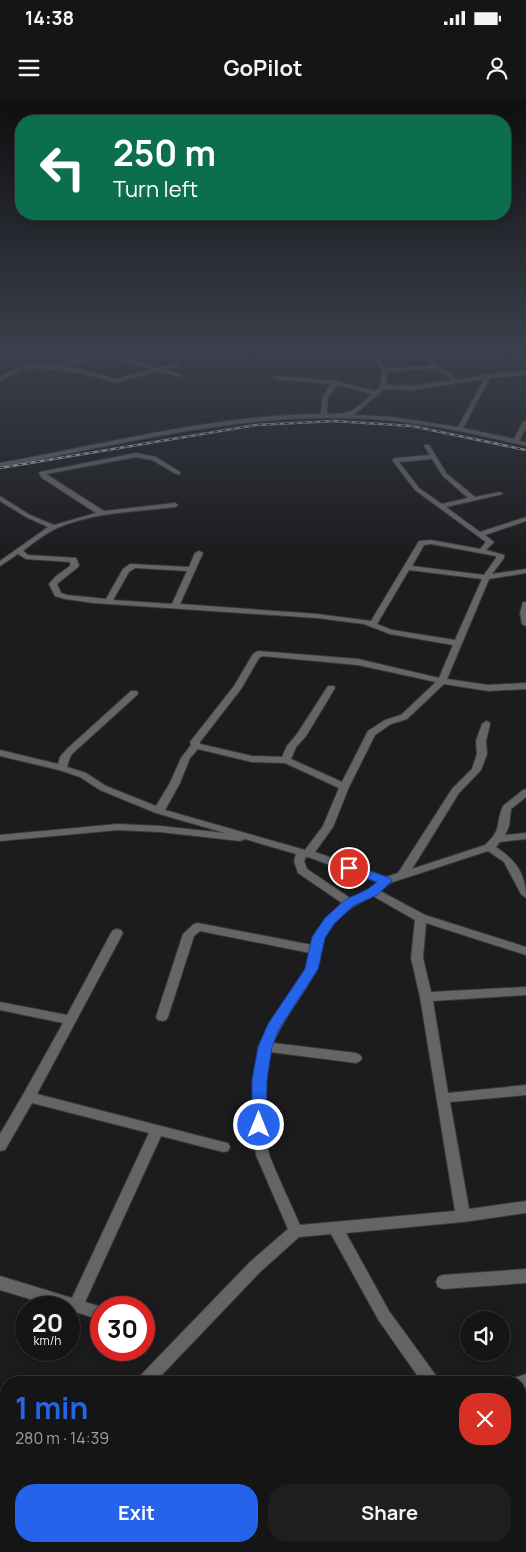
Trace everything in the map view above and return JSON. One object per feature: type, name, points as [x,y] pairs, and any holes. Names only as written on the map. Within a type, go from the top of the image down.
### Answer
[{"type":"street","points":[[0,465],[109,444],[250,421]]},
{"type":"street","points":[[412,421],[460,429],[526,444]]},
{"type":"street","points":[[460,429],[464,421]]},
{"type":"street","points":[[516,441],[526,422]]},
{"type":"street","points":[[427,446],[445,475],[473,499]]},
{"type":"street","points":[[103,514],[44,477],[42,473],[136,455],[154,458],[178,473]]},
{"type":"street","points":[[434,457],[395,460],[417,490],[490,542],[482,552]]},
{"type":"street","points":[[440,506],[500,494]]},
{"type":"street","points":[[0,498],[28,516],[54,528]]},
{"type":"street","points":[[0,564],[54,528],[103,514],[175,505]]},
{"type":"street","points":[[480,534],[526,519]]},
{"type":"street","points":[[349,903],[302,872],[299,861],[310,852],[328,827],[344,787],[371,733],[388,722],[404,717],[442,680],[486,577],[500,556],[431,542],[422,543],[373,624]]},
{"type":"street","points":[[19,551],[26,557],[73,560],[75,565],[70,571],[56,579],[53,584],[58,594],[65,597],[108,602],[317,616],[373,624],[384,630],[399,634],[458,643]]},
{"type":"street","points":[[175,607],[199,553]]},
{"type":"street","points":[[108,602],[126,571],[133,566],[192,569]]},
{"type":"street","points":[[406,568],[486,577],[526,571]]},
{"type":"street","points":[[526,604],[524,613],[526,624]]},
{"type":"street","points":[[159,810],[178,778],[180,767],[188,753],[196,746],[195,742],[238,687],[256,656],[261,652],[358,662],[488,688],[526,686]]},
{"type":"street","points":[[286,760],[292,746],[301,736],[331,688]]},
{"type":"street","points":[[62,768],[65,757],[70,751],[134,693]]},
{"type":"street","points":[[402,876],[455,792],[476,770],[482,754],[481,741],[486,724]]},
{"type":"street","points":[[196,746],[241,756],[275,761],[286,760],[344,787]]},
{"type":"street","points":[[0,753],[62,768],[82,775],[103,788],[159,810],[307,854],[386,881]]},
{"type":"street","points":[[296,1231],[263,1155],[259,1125],[259,1080],[265,1047],[273,1028],[312,969],[319,937],[330,921],[349,903],[373,892],[386,881],[489,848],[504,832],[506,808],[526,792]]},
{"type":"street","points":[[0,838],[118,827],[160,829],[232,838],[251,838]]},
{"type":"street","points":[[499,839],[526,836]]},
{"type":"street","points":[[489,848],[508,860],[526,894]]},
{"type":"street","points":[[373,892],[422,918],[526,951]]},
{"type":"street","points":[[422,918],[417,958],[426,997],[463,1216]]},
{"type":"street","points":[[162,1017],[189,934],[198,927],[316,950]]},
{"type":"street","points":[[0,1146],[29,1097],[117,933]]},
{"type":"street","points":[[426,997],[526,992]]},
{"type":"street","points":[[0,1006],[70,1020]]},
{"type":"street","points":[[265,1047],[356,1058]]},
{"type":"street","points":[[444,1098],[526,1090]]},
{"type":"street","points":[[29,1097],[223,1147]]},
{"type":"street","points":[[80,1297],[157,1130]]},
{"type":"street","points":[[151,1376],[255,1267],[296,1231],[463,1216],[526,1207]]},
{"type":"street","points":[[335,1227],[384,1316],[427,1376]]},
{"type":"street","points":[[443,1282],[526,1276]]},
{"type":"street","points":[[0,1283],[43,1296]]},
{"type":"railway","points":[[0,468],[256,425],[334,421],[412,426],[526,450]]},
{"type":"route","points":[[259,1125],[259,1080],[265,1047],[273,1028],[312,969],[319,937],[330,921],[349,903],[373,892],[386,881],[349,868]]}]
